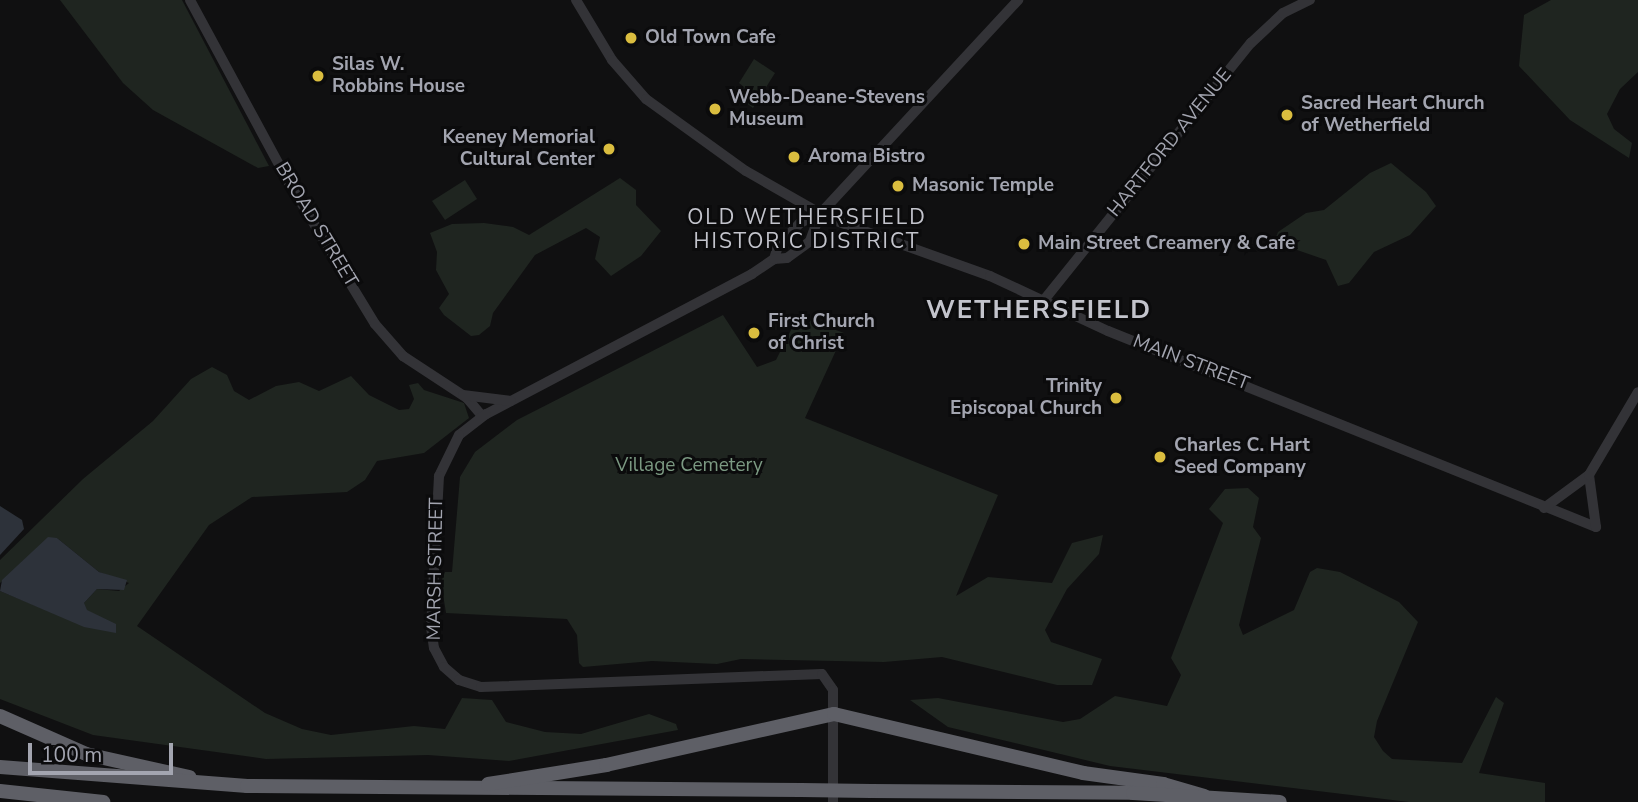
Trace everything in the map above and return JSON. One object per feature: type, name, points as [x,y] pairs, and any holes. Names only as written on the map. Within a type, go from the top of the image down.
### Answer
[{"type":"highway","points":[[479,789],[504,779],[598,767],[834,714],[1093,775],[1163,783],[1204,796]]},
{"type":"highway","points":[[0,716],[86,754],[213,785]]},
{"type":"highway","points":[[0,767],[213,785],[1204,796],[1279,802]]},
{"type":"highway","points":[[0,791],[103,802]]},
{"type":"street","name":"BROAD STREET","points":[[190,0],[288,181],[375,324],[413,365],[460,394],[482,416]]},
{"type":"street","name":"MAIN STREET","points":[[576,0],[612,60],[646,99],[726,158],[820,214],[1044,300],[1108,331],[1596,527],[1589,475]]},
{"type":"street","points":[[820,214],[1018,0]]},
{"type":"street","name":"HARTFORD AVENUE","points":[[1044,300],[1251,43],[1283,13],[1310,0]]},
{"type":"street","name":"MARSH STREET","points":[[774,259],[779,245],[800,223],[820,214]]},
{"type":"street","name":"MARSH STREET","points":[[820,214],[810,241],[788,258],[774,259],[701,302],[482,416],[450,446],[438,485],[432,634],[436,654],[453,676],[472,686],[501,688],[813,671],[825,676],[832,685],[834,714]]},
{"type":"street","points":[[1544,508],[1589,475],[1638,392]]},
{"type":"street","points":[[460,394],[512,401]]},
{"type":"street","points":[[833,802],[834,714]]},
{"type":"green space","points":[[60,0],[182,0],[269,166],[258,168],[153,110],[123,83]]},
{"type":"green space","points":[[1551,0],[1638,0],[1638,72],[1620,89],[1607,114],[1614,129],[1632,143],[1629,158],[1570,120],[1519,66],[1524,15]]},
{"type":"green space","points":[[754,59],[775,73],[753,108],[738,97],[744,87],[739,83]]},
{"type":"green space","points":[[1391,163],[1426,192],[1436,206],[1410,235],[1374,252],[1349,283],[1338,286],[1326,260],[1274,242],[1278,232],[1306,213],[1324,210],[1370,173]]},
{"type":"green space","points":[[620,178],[636,190],[636,205],[661,231],[641,256],[611,276],[595,259],[600,237],[586,228],[535,255],[493,313],[490,326],[479,335],[471,336],[444,315],[439,308],[449,294],[436,270],[437,252],[430,233],[452,224],[484,223],[513,227],[529,235]]},
{"type":"green space","points":[[465,180],[477,199],[445,220],[432,201]]},
{"type":"green space","name":"Village Cemetery","points":[[723,315],[757,367],[776,360],[798,316],[844,333],[805,418],[998,495],[956,596],[988,577],[1052,583],[1072,543],[1103,535],[1099,554],[1067,589],[1045,630],[1051,642],[1102,659],[1092,685],[1057,685],[942,657],[884,662],[741,659],[717,664],[652,661],[583,667],[579,663],[577,635],[567,619],[446,613],[441,582],[445,572],[452,572],[460,477],[475,452],[517,420]]},
{"type":"green space","points":[[212,367],[227,375],[234,391],[249,400],[276,386],[299,382],[319,391],[351,376],[369,395],[399,410],[409,409],[414,399],[409,385],[418,383],[424,390],[464,403],[469,418],[424,453],[377,461],[365,480],[347,492],[252,497],[209,525],[137,626],[265,713],[302,729],[331,735],[414,726],[445,729],[462,698],[492,700],[506,722],[545,732],[581,734],[649,714],[676,724],[678,730],[509,761],[428,755],[266,759],[93,735],[0,699],[0,591],[56,614],[84,603],[97,589],[119,591],[129,583],[99,572],[57,538],[0,583],[0,560],[83,479],[153,421],[191,379]]},
{"type":"green space","points":[[1248,488],[1259,498],[1253,527],[1261,538],[1239,625],[1243,635],[1294,610],[1310,572],[1317,568],[1340,572],[1399,602],[1418,622],[1377,721],[1374,737],[1383,751],[1392,759],[1462,763],[1496,697],[1504,703],[1479,773],[1545,783],[1545,802],[1409,802],[1110,766],[948,727],[910,700],[938,698],[1063,722],[1080,719],[1115,696],[1167,706],[1181,675],[1171,658],[1223,523],[1209,509],[1225,489]]},
{"type":"shaded area","points":[[0,506],[22,520],[24,529],[0,555]]},
{"type":"shaded area","points":[[48,537],[57,538],[99,572],[127,580],[124,590],[97,589],[84,603],[87,610],[116,624],[116,633],[84,627],[0,591],[2,580]]},
{"type":"place","name":"Old Town Cafe","points":[[631,38]]},
{"type":"place","name":"Silas W. Robbins House","points":[[318,76]]},
{"type":"place","name":"Webb-Deane-Stevens Museum","points":[[715,109]]},
{"type":"place","name":"Sacred Heart Church of Wetherfield","points":[[1287,115]]},
{"type":"place","name":"Keeney Memorial Cultural Center","points":[[609,149]]},
{"type":"place","name":"Aroma Bistro","points":[[794,157]]},
{"type":"place","name":"Masonic Temple","points":[[898,186]]},
{"type":"place","name":"Main Street Creamery & Cafe","points":[[1024,244]]},
{"type":"place","name":"First Church of Christ","points":[[754,333]]},
{"type":"place","name":"Trinity Episcopal Church","points":[[1116,398]]},
{"type":"place","name":"Charles C. Hart Seed Company","points":[[1160,457]]},
{"type":"district","name":"OLD WETHERSFIELD HISTORIC DISTRICT","points":[[807,229]]},
{"type":"district","name":"WETHERSFIELD","points":[[1039,310]]}]
